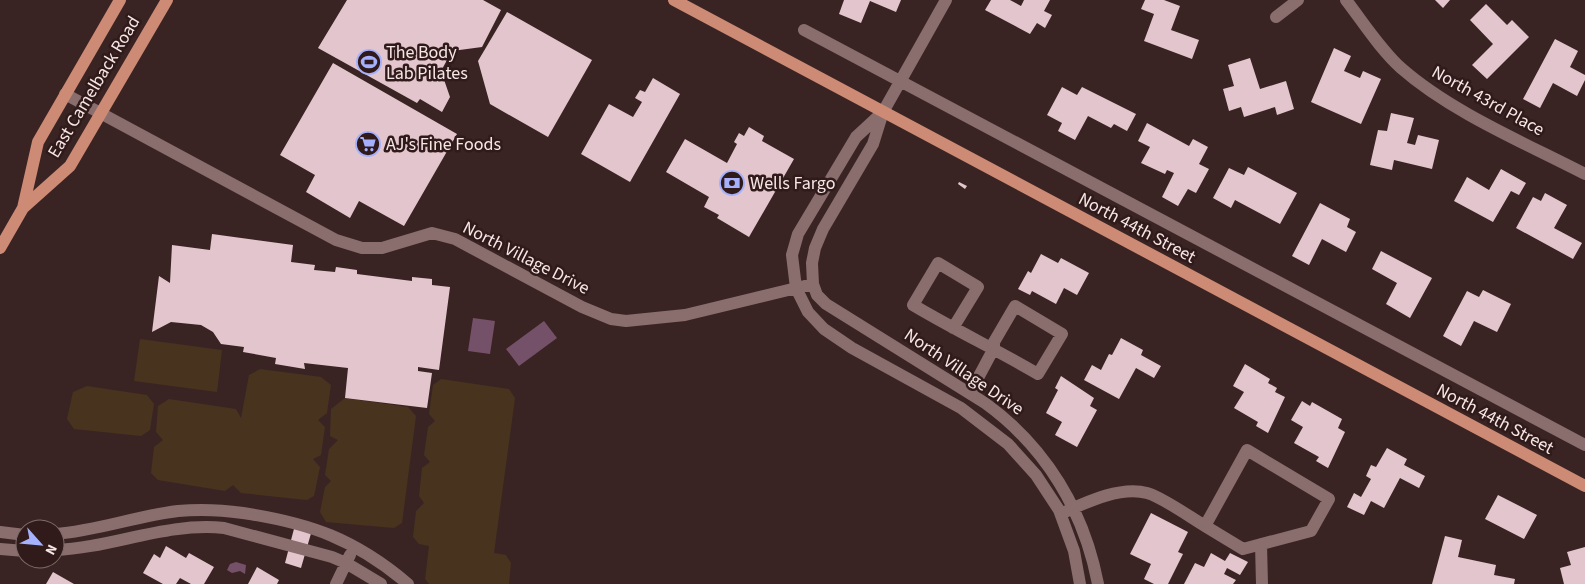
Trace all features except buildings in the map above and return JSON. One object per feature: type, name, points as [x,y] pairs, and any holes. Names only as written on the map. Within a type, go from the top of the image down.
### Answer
[{"type":"main road","name":"East Camelback Road","points":[[0,248],[23,208],[38,142],[120,0]]},
{"type":"main road","name":"East Camelback Road","points":[[23,208],[70,166],[166,0]]},
{"type":"main road","name":"North 44th Street","points":[[674,0],[1585,486]]},
{"type":"street","points":[[813,284],[812,263],[814,248],[868,152],[883,112],[946,0]]},
{"type":"street","points":[[1276,17],[1298,0]]},
{"type":"street","name":"North 43rd Place","points":[[1346,0],[1399,66],[1423,85],[1451,104],[1585,174]]},
{"type":"street","name":"North 44th Street","points":[[804,30],[1585,445]]},
{"type":"street","name":"North Village Drive","points":[[65,94],[336,240],[362,248],[382,248],[432,232],[454,239],[582,307],[611,319],[645,321],[685,315],[813,284],[817,295],[826,304],[970,393],[1005,417],[1027,437],[1059,480],[1074,508],[1087,539],[1098,584]]},
{"type":"street","points":[[796,288],[792,255],[798,234],[856,136],[883,112]]},
{"type":"street","points":[[953,328],[978,287],[938,263],[914,305],[983,346],[994,348],[1038,374],[1062,334],[1015,306],[994,342],[994,348],[970,393]]},
{"type":"street","name":"North Village Drive","points":[[796,288],[808,312],[824,329],[852,348],[962,408],[993,430],[1036,475],[1060,514],[1074,552],[1080,584]]},
{"type":"street","points":[[1060,514],[1110,495],[1132,491],[1148,493],[1243,549],[1311,531],[1329,498],[1247,450],[1205,526]]},
{"type":"street","points":[[65,533],[95,529],[178,511],[244,513],[285,519],[328,533],[355,546],[408,584]]},
{"type":"street","points":[[242,532],[244,513]]},
{"type":"street","points":[[65,550],[75,550],[180,528],[205,526],[242,532],[346,563],[380,584]]},
{"type":"street","points":[[0,532],[15,534]]},
{"type":"street","points":[[1262,544],[1262,584]]},
{"type":"street","points":[[336,584],[355,546]]},
{"type":"street","points":[[0,549],[15,550]]},
{"type":"shaded area","points":[[473,318],[495,321],[490,354],[468,351]]},
{"type":"shaded area","points":[[544,321],[557,338],[519,366],[506,349]]},
{"type":"shaded area","points":[[140,339],[222,350],[217,392],[134,381]]},
{"type":"shaded area","points":[[260,369],[321,377],[331,385],[327,413],[318,420],[325,427],[321,455],[313,459],[320,467],[314,496],[307,500],[241,493],[233,485],[225,491],[158,480],[151,473],[154,447],[163,440],[156,432],[158,406],[169,399],[236,409],[241,418],[249,375]]},
{"type":"shaded area","points":[[441,379],[509,389],[515,398],[494,553],[506,555],[511,563],[509,584],[429,584],[425,579],[429,546],[419,544],[413,537],[416,511],[424,503],[419,496],[422,468],[430,462],[424,455],[428,427],[435,421],[429,414],[433,385]]},
{"type":"shaded area","points":[[87,386],[147,395],[154,404],[150,430],[141,436],[74,429],[67,419],[73,392]]},
{"type":"shaded area","points":[[345,398],[408,407],[416,416],[402,523],[394,528],[326,522],[320,512],[325,487],[331,481],[325,475],[329,449],[338,440],[330,436],[331,409]]},
{"type":"shaded area","points":[[236,562],[246,565],[245,574],[240,571],[232,573],[227,570],[230,564]]},
{"type":"place","name":"The Body Lab Pilates","points":[[369,62]]},
{"type":"place","name":"AJ's Fine Foods","points":[[368,144]]},
{"type":"place","name":"Wells Fargo","points":[[732,183]]}]
